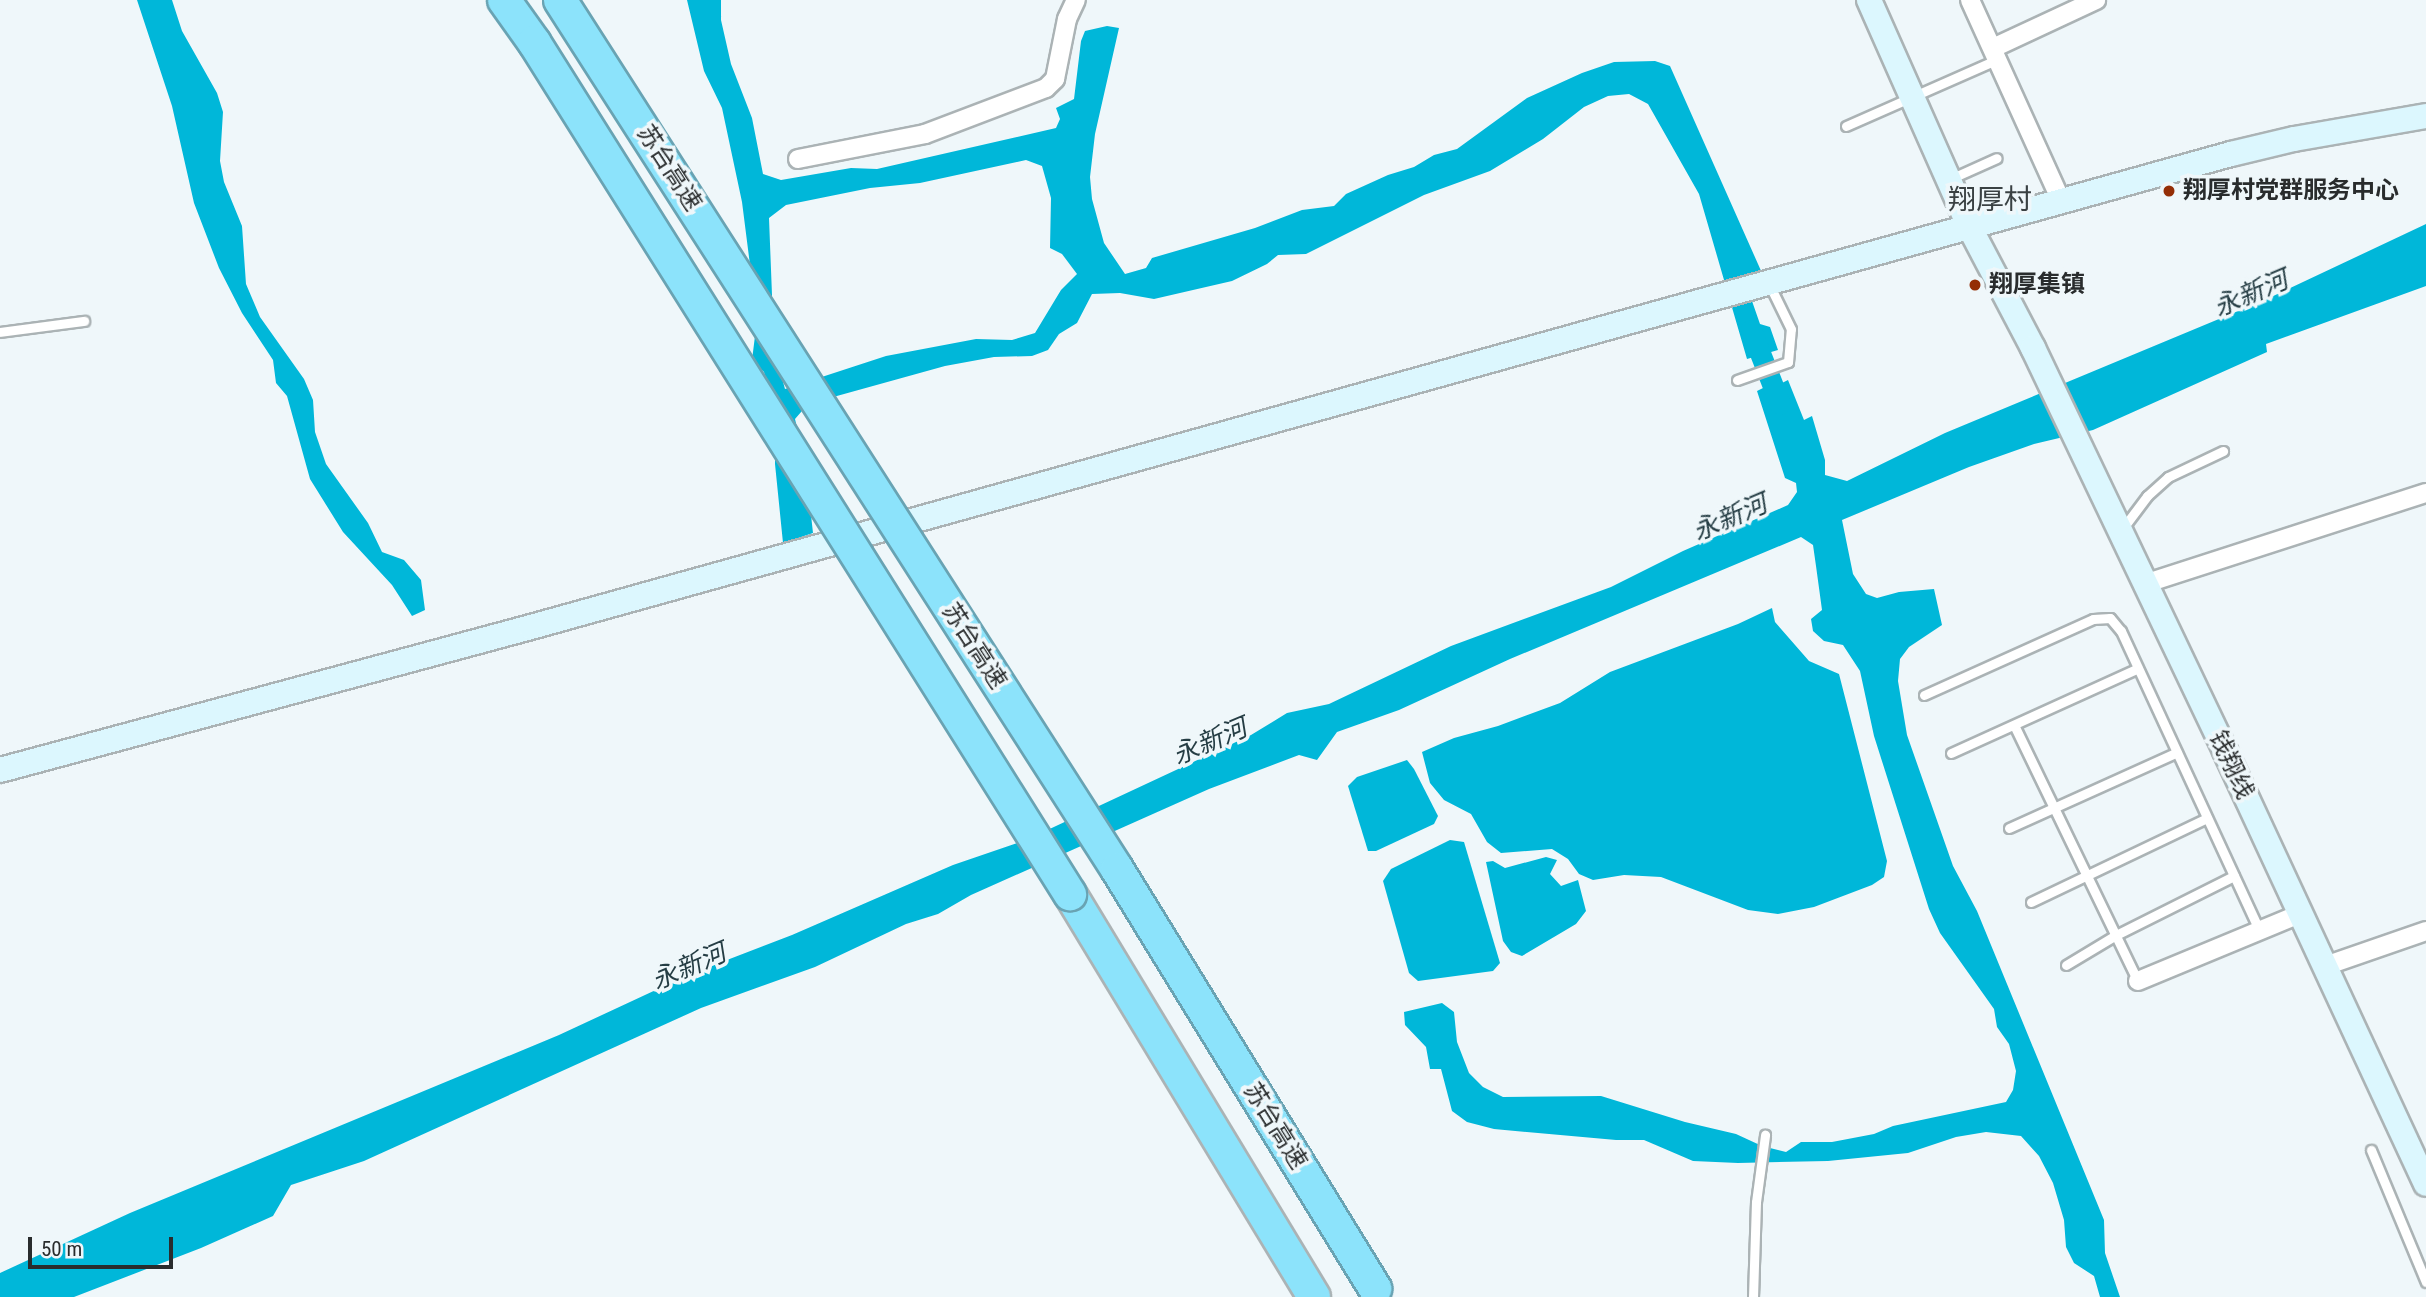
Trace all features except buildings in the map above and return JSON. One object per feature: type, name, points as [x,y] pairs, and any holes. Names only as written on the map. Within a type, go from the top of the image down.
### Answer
[{"type":"highway","name":"苏台高速","points":[[504,0],[534,42],[1062,882],[1314,1297]]},
{"type":"highway","name":"苏台高速","points":[[560,0],[1117,869],[1378,1293]]},
{"type":"street","points":[[797,159],[925,134],[1046,88],[1055,79],[1067,19],[1076,0]]},
{"type":"street","name":"钱翔线","points":[[1869,0],[1970,228],[2033,348],[2426,1184]]},
{"type":"street","points":[[1970,0],[2062,203]]},
{"type":"street","points":[[1995,54],[2096,0]]},
{"type":"street","points":[[0,770],[531,627],[2231,154],[2294,139],[2426,116]]},
{"type":"street","points":[[2144,584],[2426,493]]},
{"type":"street","points":[[2138,981],[2300,914]]},
{"type":"street","points":[[2325,966],[2426,931]]},
{"type":"lane","points":[[1846,126],[1912,97],[1995,54]]},
{"type":"lane","points":[[1948,180],[1997,158]]},
{"type":"lane","points":[[1737,380],[1788,362],[1791,329],[1768,283]]},
{"type":"lane","points":[[0,332],[84,321]]},
{"type":"lane","points":[[2119,532],[2147,496],[2168,477],[2223,451]]},
{"type":"lane","points":[[1924,695],[2093,619],[2110,618],[2121,631],[2259,930]]},
{"type":"lane","points":[[1951,754],[2138,668]]},
{"type":"lane","points":[[2014,725],[2138,981]]},
{"type":"lane","points":[[2009,828],[2177,752]]},
{"type":"lane","points":[[2031,902],[2207,818]]},
{"type":"lane","points":[[2066,965],[2116,935],[2234,876]]},
{"type":"lane","points":[[1753,1297],[1759,1175],[1765,1135]]},
{"type":"lane","points":[[2371,1150],[2426,1282]]},
{"type":"water","points":[[137,0],[172,0],[182,31],[217,93],[223,112],[220,161],[224,182],[242,226],[246,284],[260,317],[304,379],[313,400],[315,432],[326,464],[368,523],[382,552],[404,560],[421,580],[425,610],[412,616],[392,585],[343,532],[310,479],[287,396],[276,383],[273,360],[242,313],[219,268],[194,203],[172,106]]},
{"type":"water","points":[[687,0],[721,0],[721,20],[731,64],[752,118],[763,174],[781,180],[851,168],[877,169],[1056,128],[1060,119],[1056,108],[1074,99],[1081,41],[1085,31],[1107,26],[1119,28],[1095,134],[1090,177],[1092,199],[1104,243],[1125,274],[1146,268],[1152,258],[1255,228],[1302,210],[1334,206],[1346,194],[1388,175],[1414,167],[1434,155],[1457,149],[1527,98],[1582,73],[1614,62],[1655,61],[1670,66],[1762,273],[1748,277],[1752,301],[1760,324],[1770,327],[1778,350],[1747,359],[1699,194],[1648,104],[1629,94],[1608,96],[1584,107],[1543,139],[1490,171],[1424,195],[1306,254],[1278,255],[1267,264],[1232,281],[1154,299],[1120,293],[1092,294],[1077,323],[1059,334],[1048,350],[1032,356],[994,357],[945,366],[808,404],[795,419],[805,461],[813,533],[783,543],[775,464],[775,425],[764,372],[752,360],[757,320],[742,202],[722,108],[704,71]],"holes":[[[1026,160],[1042,166],[1051,198],[1050,248],[1062,254],[1077,274],[1061,290],[1035,333],[1012,340],[976,339],[886,356],[785,389],[769,331],[772,295],[769,218],[786,205],[870,188],[920,183]]]},
{"type":"water","points":[[2426,224],[2426,286],[2266,344],[2267,352],[2093,430],[2034,444],[1969,467],[1842,520],[1853,574],[1866,594],[1877,598],[1899,592],[1934,589],[1942,625],[1909,647],[1900,659],[1898,681],[1907,735],[1953,866],[1977,911],[2104,1220],[2105,1253],[2120,1297],[2100,1297],[2094,1276],[2074,1263],[2066,1247],[2064,1220],[2053,1183],[2039,1156],[2021,1136],[1986,1132],[1956,1137],[1908,1153],[1828,1161],[1738,1163],[1693,1161],[1644,1140],[1494,1129],[1467,1122],[1452,1111],[1441,1069],[1430,1069],[1426,1047],[1405,1025],[1404,1012],[1442,1003],[1454,1012],[1457,1042],[1469,1073],[1483,1087],[1503,1097],[1601,1096],[1685,1122],[1736,1134],[1762,1146],[1786,1152],[1801,1142],[1832,1142],[1874,1134],[1893,1126],[2006,1102],[2013,1090],[2016,1071],[2009,1044],[1997,1027],[1994,1009],[1940,933],[1929,909],[1874,736],[1860,671],[1843,645],[1824,641],[1813,631],[1811,619],[1822,610],[1813,545],[1801,537],[1510,659],[1399,710],[1337,732],[1317,760],[1299,755],[1209,789],[971,895],[938,914],[906,924],[815,967],[701,1008],[364,1161],[291,1185],[273,1216],[201,1248],[74,1297],[0,1297],[0,1273],[130,1213],[559,1035],[688,975],[792,935],[953,865],[1026,840],[1251,735],[1287,713],[1329,704],[1451,646],[1611,587],[1683,551],[1788,505],[1797,492],[1796,483],[1785,478],[1757,391],[1769,385],[1768,378],[1776,377],[1780,384],[1788,380],[1804,420],[1812,416],[1825,460],[1825,475],[1847,481],[1945,433],[2267,299]]},
{"type":"water","points":[[1772,608],[1775,622],[1809,661],[1839,674],[1887,861],[1884,877],[1872,885],[1814,907],[1778,914],[1748,910],[1661,877],[1624,875],[1593,880],[1579,874],[1568,859],[1552,849],[1501,853],[1487,842],[1471,814],[1444,800],[1430,783],[1422,752],[1454,738],[1498,726],[1560,703],[1610,672],[1738,624]]},
{"type":"water","points":[[1407,760],[1438,816],[1434,824],[1376,851],[1368,851],[1348,786],[1357,777]]},
{"type":"water","points":[[1450,840],[1464,842],[1500,963],[1493,971],[1418,981],[1409,973],[1383,881],[1391,869]]},
{"type":"water","points":[[1546,857],[1557,860],[1550,874],[1561,886],[1578,880],[1586,911],[1576,924],[1522,956],[1511,952],[1503,941],[1486,862],[1493,861],[1505,868]]},
{"type":"waterway","points":[[1751,330],[1780,404]]},
{"type":"place","name":"翔厚村党群服务中心","points":[[2169,191]]},
{"type":"place","name":"翔厚集镇","points":[[1975,285]]},
{"type":"district","name":"翔厚村","points":[[1990,200]]},
{"type":"water label","name":"永新河","points":[[2251,294]]},
{"type":"water label","name":"永新河","points":[[1730,518]]},
{"type":"water label","name":"永新河","points":[[1210,742]]},
{"type":"water label","name":"永新河","points":[[689,967]]}]
